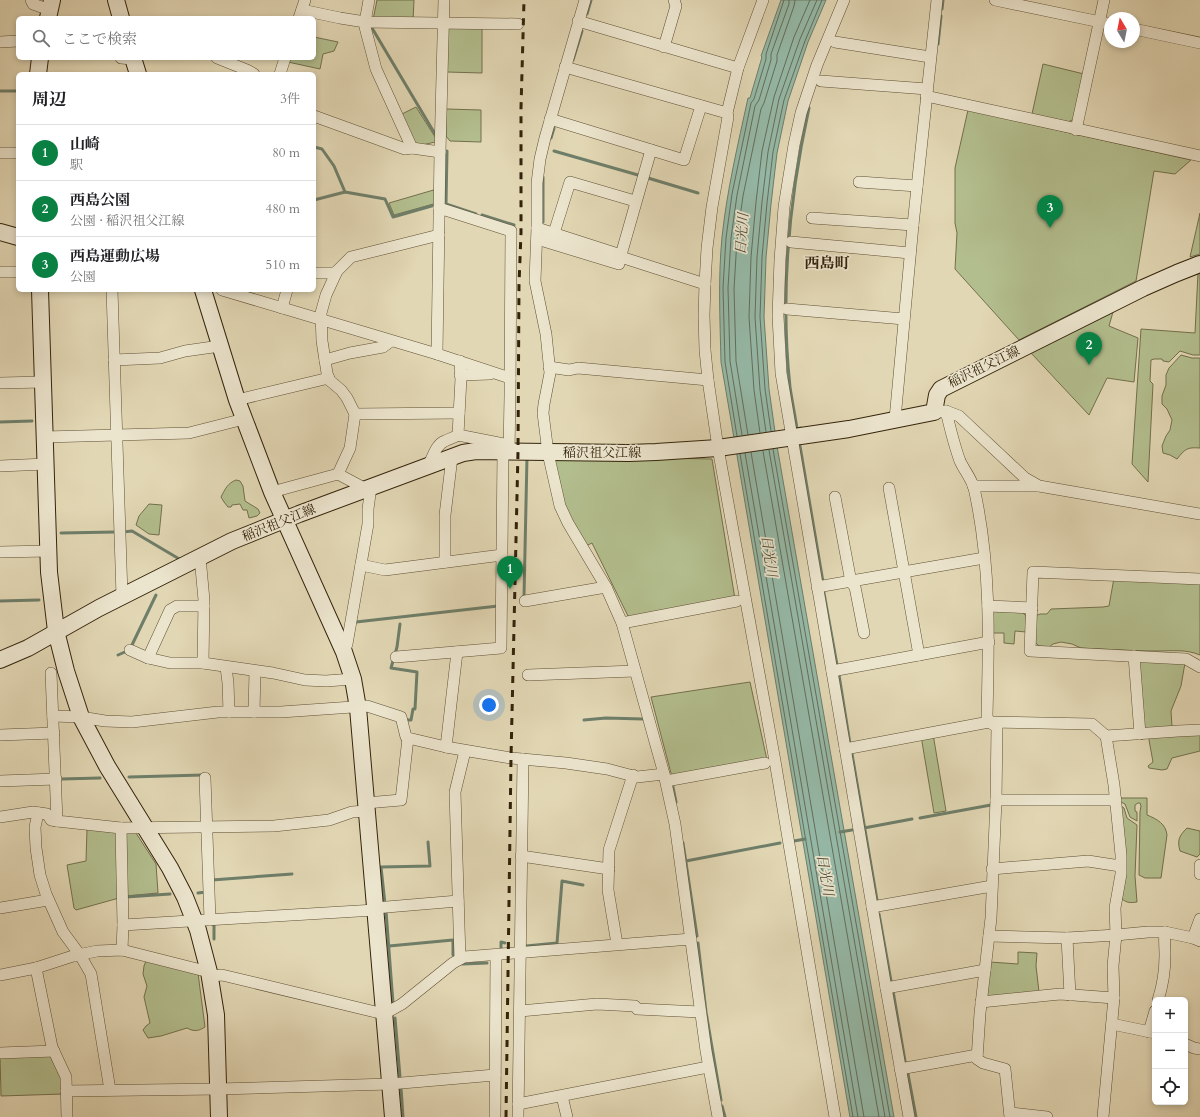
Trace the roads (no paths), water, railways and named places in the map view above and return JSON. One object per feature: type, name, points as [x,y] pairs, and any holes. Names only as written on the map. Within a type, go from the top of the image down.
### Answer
[{"type":"street","points":[[31,0],[33,4],[50,9]]},
{"type":"street","points":[[116,0],[120,16]]},
{"type":"street","points":[[368,0],[364,22],[376,69],[412,148]]},
{"type":"street","points":[[437,354],[444,0]]},
{"type":"street","points":[[584,0],[550,119],[540,159],[536,183],[537,233],[535,281],[546,334],[550,374],[543,413],[548,453],[563,512],[606,587],[622,623],[665,777],[675,824],[708,1067],[718,1117]]},
{"type":"street","points":[[664,47],[676,6],[674,0]]},
{"type":"street","points":[[763,0],[738,68],[726,113],[728,118],[712,207],[705,284],[704,329],[708,380],[719,448],[775,761],[835,1117]]},
{"type":"street","points":[[844,0],[817,65],[801,113],[794,145],[784,207],[780,260],[778,316],[781,373],[790,437],[909,1117]]},
{"type":"street","points":[[894,419],[937,0]]},
{"type":"street","points":[[995,0],[1104,22]]},
{"type":"street","points":[[1104,0],[1105,12]]},
{"type":"street","points":[[302,9],[364,22],[518,24]]},
{"type":"street","points":[[578,21],[738,68]]},
{"type":"street","points":[[1076,130],[1104,26]]},
{"type":"street","points":[[1140,30],[1200,43]]},
{"type":"street","points":[[0,42],[16,41]]},
{"type":"street","points":[[835,42],[930,57]]},
{"type":"street","points":[[38,72],[40,60]]},
{"type":"street","points":[[222,60],[250,72]]},
{"type":"street","points":[[281,72],[284,60]]},
{"type":"street","points":[[565,67],[726,113]]},
{"type":"street","points":[[821,81],[927,93],[1076,130],[1200,156]]},
{"type":"street","points":[[550,119],[684,160],[701,106]]},
{"type":"street","points":[[316,117],[405,149],[412,148],[440,152]]},
{"type":"street","points":[[620,260],[635,201],[651,150]]},
{"type":"street","points":[[0,153],[16,153]]},
{"type":"street","points":[[554,233],[570,182],[635,201]]},
{"type":"street","points":[[859,182],[917,186]]},
{"type":"street","points":[[396,657],[501,648],[502,555],[510,378],[511,231],[439,208]]},
{"type":"street","points":[[812,218],[913,225]]},
{"type":"street","points":[[0,232],[16,236]]},
{"type":"street","points":[[537,233],[554,233],[620,260]]},
{"type":"street","points":[[537,233],[620,260],[624,258],[705,284]]},
{"type":"street","points":[[338,474],[350,448],[355,414],[348,398],[329,378],[325,360],[321,320],[322,306],[336,273],[351,257],[439,235]]},
{"type":"street","points":[[791,242],[910,253]]},
{"type":"street","name":"稲沢祖父江線","points":[[0,660],[28,648],[98,608],[232,541],[283,520],[463,453],[507,450],[548,453],[656,452],[719,448],[849,429],[894,419],[940,412],[937,395],[941,389],[1143,288],[1177,272],[1200,264]]},
{"type":"street","points":[[0,272],[16,272]]},
{"type":"street","points":[[316,273],[336,273]]},
{"type":"street","points":[[40,292],[51,594],[56,631],[66,671],[81,717],[107,766],[170,868],[185,897],[202,920]]},
{"type":"street","points":[[112,292],[122,596]]},
{"type":"street","points":[[204,292],[236,400],[283,520],[344,652],[353,679],[358,708],[393,1117]]},
{"type":"street","points":[[229,292],[460,361],[510,378]]},
{"type":"street","points":[[282,308],[286,292]]},
{"type":"street","points":[[787,309],[904,319]]},
{"type":"street","points":[[325,360],[350,353],[383,347],[392,341]]},
{"type":"street","points":[[114,360],[160,358],[185,351],[220,346]]},
{"type":"street","points":[[458,435],[460,361]]},
{"type":"street","points":[[549,367],[569,370],[578,368],[708,380]]},
{"type":"street","points":[[460,375],[499,374]]},
{"type":"street","points":[[236,400],[329,378]]},
{"type":"street","points":[[0,383],[43,382]]},
{"type":"street","points":[[940,412],[959,458],[973,486],[983,543],[988,606],[989,642],[987,716],[989,722],[997,727],[996,800],[991,918],[981,1002],[977,1059],[983,1063],[1005,1069],[1010,1115],[1047,1117]]},
{"type":"street","points":[[940,412],[959,416],[1025,478],[1038,486]]},
{"type":"street","points":[[355,414],[459,413]]},
{"type":"street","points":[[45,438],[189,433],[244,420]]},
{"type":"street","points":[[458,435],[507,450]]},
{"type":"street","points":[[428,466],[438,446],[443,441],[454,438],[458,435]]},
{"type":"street","points":[[445,562],[445,515],[452,457]]},
{"type":"street","points":[[0,466],[46,464]]},
{"type":"street","points":[[272,492],[338,474],[368,488],[368,524],[347,644],[344,652]]},
{"type":"street","points":[[973,486],[1038,486],[1200,514]]},
{"type":"street","points":[[889,488],[919,655]]},
{"type":"street","points":[[835,497],[850,582],[856,587],[864,633]]},
{"type":"street","points":[[0,552],[49,551]]},
{"type":"street","points":[[361,565],[385,570],[502,555]]},
{"type":"street","points":[[200,557],[204,606],[203,662]]},
{"type":"street","points":[[817,587],[984,558]]},
{"type":"street","points":[[1200,579],[1032,572],[1030,651],[1186,659],[1200,667]]},
{"type":"street","points":[[525,600],[606,587]]},
{"type":"street","points":[[622,623],[737,601]]},
{"type":"street","points":[[148,658],[170,610],[177,606],[204,606]]},
{"type":"street","points":[[988,606],[1032,608]]},
{"type":"street","points":[[832,671],[989,642]]},
{"type":"street","points":[[130,650],[148,658],[170,663],[203,662],[305,680],[326,681],[353,679]]},
{"type":"street","points":[[446,747],[458,652]]},
{"type":"street","points":[[1134,656],[1140,734]]},
{"type":"street","points":[[226,666],[228,683],[228,712]]},
{"type":"street","points":[[254,712],[256,671]]},
{"type":"street","points":[[528,675],[636,671]]},
{"type":"street","points":[[51,673],[57,821]]},
{"type":"street","points":[[0,817],[16,814],[38,813],[47,814],[51,820],[121,828],[274,826],[329,820],[366,807],[400,800],[408,738],[406,737],[401,718],[367,706],[358,708],[281,712],[228,712],[132,722],[53,716]]},
{"type":"street","points":[[845,749],[989,722],[1092,724],[1106,736],[1116,800],[1121,874],[1115,908],[1116,936],[1113,966],[1114,998],[1103,1117]]},
{"type":"street","points":[[1106,736],[1200,730]]},
{"type":"street","points":[[0,735],[54,733]]},
{"type":"street","points":[[408,738],[465,751],[607,769],[637,777],[665,777],[765,763]]},
{"type":"street","points":[[460,959],[455,792],[465,751]]},
{"type":"street","points":[[518,1117],[523,759]]},
{"type":"street","points":[[617,944],[608,890],[609,850],[633,776]]},
{"type":"street","points":[[206,778],[207,827],[202,920],[198,930],[209,974],[216,1015],[219,1117]]},
{"type":"street","points":[[0,781],[56,779]]},
{"type":"street","points":[[996,800],[1116,800]]},
{"type":"street","points":[[38,813],[35,826],[36,848],[40,875],[48,900],[63,932],[80,955],[91,974],[110,1090]]},
{"type":"street","points":[[121,828],[123,925],[122,950]]},
{"type":"street","points":[[521,856],[609,869]]},
{"type":"street","points":[[992,870],[1088,861],[1120,866]]},
{"type":"street","points":[[1200,865],[1200,874]]},
{"type":"street","points":[[872,907],[992,886]]},
{"type":"street","points":[[0,908],[48,900]]},
{"type":"street","points":[[123,925],[375,909],[458,901]]},
{"type":"street","points":[[989,936],[1067,938],[1165,932],[1197,940],[1200,919]]},
{"type":"street","points":[[1159,997],[1163,982],[1165,932]]},
{"type":"street","points":[[1067,938],[1070,995]]},
{"type":"street","points":[[0,975],[36,968],[97,951],[122,950],[209,974],[222,975],[384,1014],[402,1004],[464,957],[691,939]]},
{"type":"street","points":[[495,1117],[496,955]]},
{"type":"street","points":[[36,968],[46,1023],[54,1051],[66,1077],[67,1117]]},
{"type":"street","points":[[886,988],[985,970]]},
{"type":"street","points":[[981,1002],[1060,994],[1114,998]]},
{"type":"street","points":[[520,1011],[597,1004],[635,1006],[638,1009],[700,1012]]},
{"type":"street","points":[[1112,1024],[1152,1033]]},
{"type":"street","points":[[1188,1045],[1200,1049]]},
{"type":"street","points":[[0,1053],[54,1051]]},
{"type":"street","points":[[900,1069],[977,1055]]},
{"type":"street","points":[[518,1104],[708,1067]]},
{"type":"street","points":[[66,1091],[218,1089],[390,1084],[495,1075]]},
{"type":"street","points":[[562,1096],[567,1117]]},
{"type":"water","name":"日光川","points":[[781,0],[826,0],[808,42],[788,101],[777,153],[766,258],[764,317],[769,389],[777,446],[894,1117],[850,1117],[721,362],[720,268],[722,237],[727,202],[748,98],[750,98],[762,57],[761,56]]},
{"type":"waterway","points":[[587,14],[591,0]]},
{"type":"waterway","points":[[942,9],[943,0]]},
{"type":"waterway","points":[[938,44],[941,16]]},
{"type":"waterway","points":[[372,28],[435,134]]},
{"type":"waterway","points":[[573,60],[582,31]]},
{"type":"waterway","points":[[0,91],[16,91]]},
{"type":"waterway","points":[[801,428],[797,429],[790,387],[787,352],[786,282],[788,247],[796,177],[809,108]]},
{"type":"waterway","points":[[551,138],[554,128]]},
{"type":"waterway","points":[[316,148],[322,149],[334,166],[345,192],[385,199],[393,217],[435,205]]},
{"type":"waterway","points":[[447,151],[446,204],[476,214]]},
{"type":"waterway","points":[[554,151],[638,175]]},
{"type":"waterway","points":[[543,177],[543,222]]},
{"type":"waterway","points":[[648,178],[698,193]]},
{"type":"waterway","points":[[316,199],[345,192]]},
{"type":"waterway","points":[[482,215],[514,225]]},
{"type":"waterway","points":[[0,422],[32,421]]},
{"type":"waterway","points":[[800,446],[823,582]]},
{"type":"waterway","points":[[526,597],[524,597],[527,457]]},
{"type":"waterway","points":[[123,532],[132,531],[181,560]]},
{"type":"waterway","points":[[61,533],[115,532]]},
{"type":"waterway","points":[[824,593],[837,665]]},
{"type":"waterway","points":[[131,647],[156,595]]},
{"type":"waterway","points":[[0,601],[39,600]]},
{"type":"waterway","points":[[356,622],[498,606]]},
{"type":"waterway","points":[[400,624],[397,647],[391,668],[417,672],[415,709],[413,709],[411,720],[407,720]]},
{"type":"waterway","points":[[118,655],[127,651]]},
{"type":"waterway","points":[[839,675],[850,744]]},
{"type":"waterway","points":[[584,720],[606,718],[643,719]]},
{"type":"waterway","points":[[852,754],[877,900]]},
{"type":"waterway","points":[[129,777],[203,775]]},
{"type":"waterway","points":[[61,779],[100,778]]},
{"type":"waterway","points":[[672,782],[676,802]]},
{"type":"waterway","points":[[920,818],[991,805]]},
{"type":"waterway","points":[[864,828],[912,819]]},
{"type":"waterway","points":[[840,832],[852,830]]},
{"type":"waterway","points":[[794,841],[805,839]]},
{"type":"waterway","points":[[385,904],[381,867],[430,866],[428,842]]},
{"type":"waterway","points":[[683,843],[697,936]]},
{"type":"waterway","points":[[686,861],[780,843]]},
{"type":"waterway","points":[[212,880],[292,874]]},
{"type":"waterway","points":[[526,946],[557,943],[562,881],[583,885]]},
{"type":"waterway","points":[[198,893],[206,892]]},
{"type":"waterway","points":[[126,897],[170,894]]},
{"type":"waterway","points":[[386,911],[393,1003]]},
{"type":"waterway","points":[[879,914],[891,981]]},
{"type":"waterway","points":[[214,924],[214,939]]},
{"type":"waterway","points":[[389,946],[453,940],[453,955]]},
{"type":"waterway","points":[[501,949],[501,942],[505,943]]},
{"type":"waterway","points":[[698,943],[706,1012],[721,1100]]},
{"type":"waterway","points":[[462,964],[487,963]]},
{"type":"waterway","points":[[893,991],[905,1061]]},
{"type":"waterway","points":[[395,1018],[400,1077]]},
{"type":"waterway","points":[[908,1074],[916,1117]]},
{"type":"waterway","points":[[401,1088],[403,1117]]},
{"type":"waterway","points":[[722,1106],[725,1117]]},
{"type":"railway","points":[[506,1117],[511,758],[518,452],[521,108],[524,0]]},
{"type":"place","name":"西島運動広場","points":[[1050,228]]},
{"type":"place","name":"西島公園","points":[[1089,365]]},
{"type":"place","name":"山崎","points":[[510,589]]},
{"type":"district","name":"西島町","points":[[827,263]]}]
